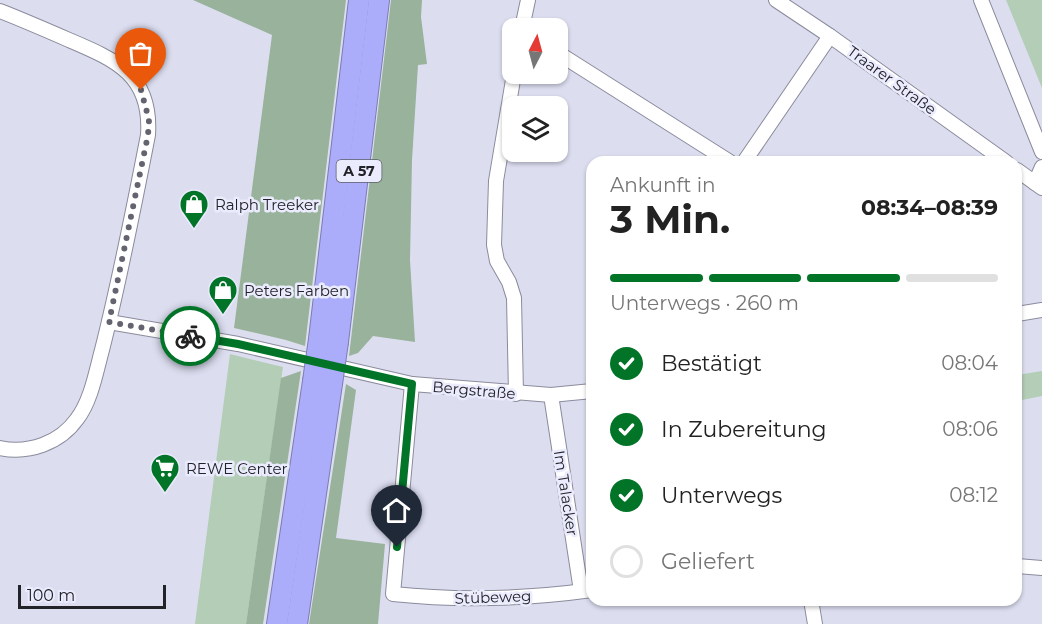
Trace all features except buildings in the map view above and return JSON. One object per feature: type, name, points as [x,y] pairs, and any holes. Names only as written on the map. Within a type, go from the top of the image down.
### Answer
[{"type":"highway","name":"A 57","points":[[297,624],[328,340],[359,0]]},
{"type":"highway","name":"A 57","points":[[328,340],[371,80],[379,0]]},
{"type":"highway","name":"A 57","points":[[277,624],[323,383]]},
{"type":"street","points":[[524,18],[528,0]]},
{"type":"street","name":"Traarer Straße","points":[[776,0],[998,156]]},
{"type":"street","points":[[981,0],[1042,152]]},
{"type":"street","points":[[0,11],[112,59],[133,77],[141,90],[149,120],[148,135],[109,322],[88,397],[78,418],[62,435],[44,446],[25,449],[0,448]]},
{"type":"street","points":[[748,156],[830,36]]},
{"type":"street","points":[[568,59],[721,156]]},
{"type":"street","points":[[512,84],[496,182],[494,245],[497,261],[509,282],[513,298],[516,394]]},
{"type":"street","points":[[1022,173],[1039,185],[1042,167]]},
{"type":"street","points":[[1022,313],[1042,310]]},
{"type":"street","name":"Bergstraße","points":[[109,322],[238,344],[412,384],[516,394],[551,395],[586,392]]},
{"type":"street","name":"Stübeweg","points":[[412,384],[393,594],[434,598],[521,598],[586,590]]},
{"type":"street","name":"Im Talacker","points":[[551,395],[586,585]]},
{"type":"street","points":[[1022,566],[1042,568]]},
{"type":"street","points":[[812,606],[815,624]]},
{"type":"green space","points":[[193,0],[346,0],[305,346],[234,328],[272,35]]},
{"type":"green space","points":[[391,0],[422,0],[421,17],[427,64],[418,65],[412,160],[410,260],[415,342],[373,336],[358,353],[349,356]]},
{"type":"green space","points":[[1006,0],[1042,0],[1042,88]]},
{"type":"green space","points":[[230,354],[283,367],[246,624],[195,624]]},
{"type":"green space","points":[[301,371],[263,624],[246,624],[281,378]]},
{"type":"green space","points":[[1042,371],[1042,396],[1022,400],[1022,374]]},
{"type":"green space","points":[[346,384],[356,390],[336,538],[385,544],[378,624],[309,624]]},
{"type":"way so far","points":[[141,90],[149,120],[148,135],[109,322],[190,336]]},
{"type":"place","name":"Ralph Treeker","points":[[194,230]]},
{"type":"place","name":"Peters Farben","points":[[223,316]]},
{"type":"place","name":"REWE Center","points":[[165,494]]},
{"type":"route","points":[[190,336],[238,344],[412,384],[397,547]]}]
